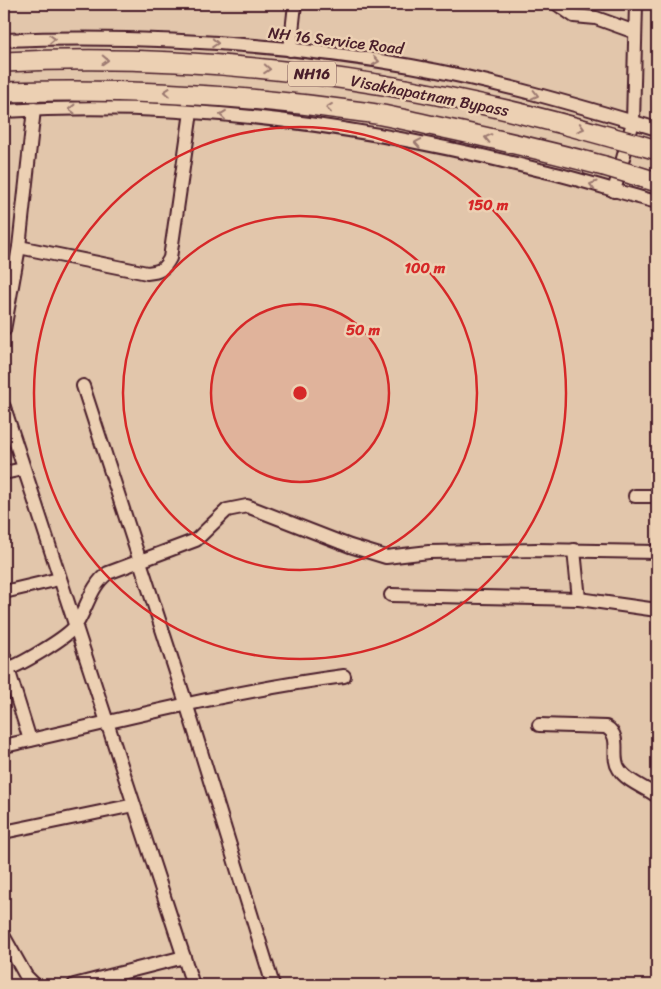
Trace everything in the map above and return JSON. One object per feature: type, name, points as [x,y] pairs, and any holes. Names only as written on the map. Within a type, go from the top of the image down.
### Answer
[{"type":"highway","name":"Visakhapatnam Bypass","points":[[4,62],[84,59],[177,62],[279,70],[462,99],[649,148]]},
{"type":"highway","name":"Visakhapatnam Bypass","points":[[4,92],[72,90],[162,92],[269,100],[365,112],[473,134],[604,166],[657,182]]},
{"type":"street","points":[[290,50],[294,4]]},
{"type":"street","points":[[557,4],[574,16],[596,18],[635,32]]},
{"type":"street","points":[[614,191],[633,122],[636,4]]},
{"type":"street","name":"NH 16 Service Road","points":[[4,40],[81,38],[166,40],[290,50],[412,66],[495,85],[657,129]]},
{"type":"street","points":[[4,330],[19,247],[34,109]]},
{"type":"street","points":[[4,111],[34,109],[191,112],[287,122],[432,146],[541,170],[657,202]]},
{"type":"street","points":[[19,247],[147,273],[157,272],[165,268],[170,258],[191,112]]},
{"type":"street","points":[[83,386],[186,703],[273,985]]},
{"type":"street","points":[[4,407],[193,985]]},
{"type":"street","points":[[4,473],[23,469]]},
{"type":"street","points":[[635,496],[657,496]]},
{"type":"street","points":[[6,670],[44,650],[75,627],[100,579],[140,560],[196,540],[227,510],[247,506],[376,556],[395,558],[429,552],[574,550],[657,552]]},
{"type":"street","points":[[574,550],[579,599]]},
{"type":"street","points":[[4,592],[59,578]]},
{"type":"street","points":[[391,596],[579,599],[657,610]]},
{"type":"street","points":[[4,656],[6,670],[30,740]]},
{"type":"street","points":[[4,746],[186,703],[274,685],[344,676]]},
{"type":"street","points":[[539,725],[606,727],[611,730],[616,741],[617,768],[657,796]]},
{"type":"street","points":[[4,832],[134,804]]},
{"type":"street","points":[[4,937],[26,976],[35,985]]},
{"type":"street","points":[[74,985],[184,957]]}]
